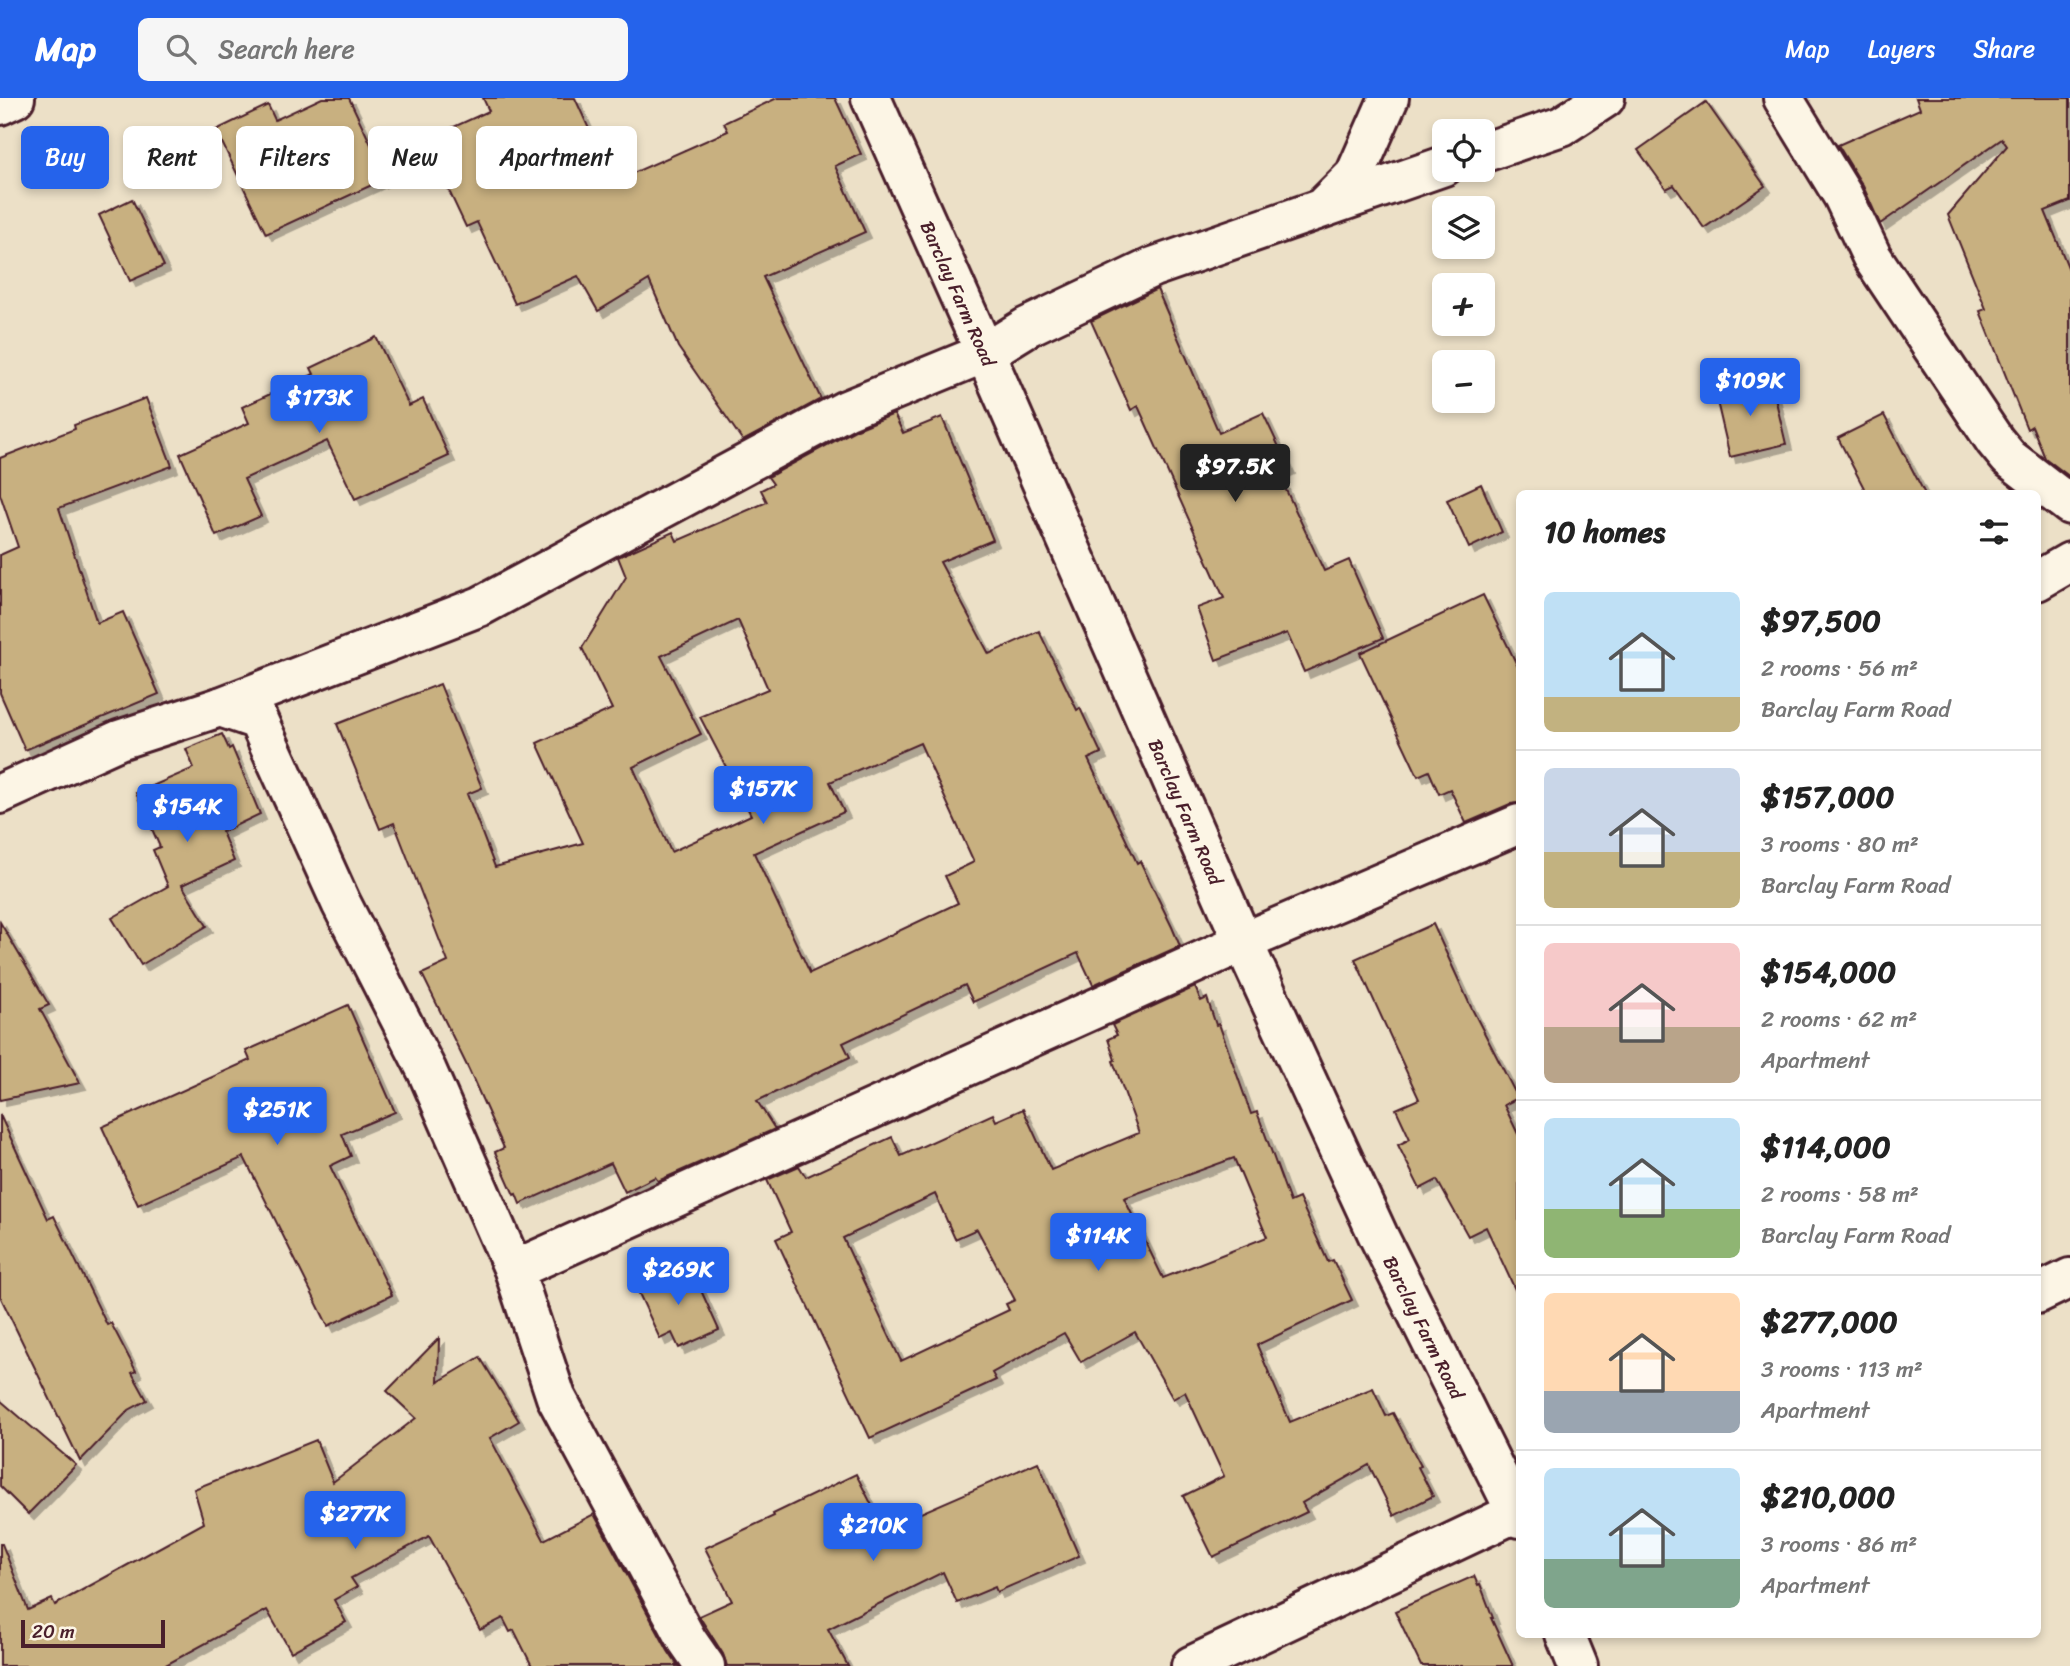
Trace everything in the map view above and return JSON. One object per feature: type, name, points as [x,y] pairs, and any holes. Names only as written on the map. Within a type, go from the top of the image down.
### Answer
[{"type":"street","points":[[0,105],[15,98]]},
{"type":"street","name":"Barclay Farm Road","points":[[871,98],[1243,942],[1378,1236],[1516,1510]]},
{"type":"street","points":[[1325,206],[1355,175],[1389,98]]},
{"type":"street","points":[[1495,149],[1562,126],[1605,98]]},
{"type":"street","points":[[1783,98],[1843,196],[1872,257],[1995,440],[2009,458],[2070,505]]},
{"type":"street","points":[[0,794],[119,740],[220,707],[481,606],[846,410],[985,353],[1027,327],[1153,267],[1432,170]]},
{"type":"street","points":[[2041,578],[2070,562]]},
{"type":"street","points":[[220,707],[258,720],[341,903],[427,1071],[513,1270],[556,1397],[687,1640],[705,1666]]},
{"type":"street","points":[[513,1270],[1243,942],[1516,825]]},
{"type":"street","points":[[2041,1292],[2070,1278]]},
{"type":"street","points":[[1191,1666],[1516,1515]]},
{"type":"street","points":[[1567,1638],[1578,1666]]},
{"type":"building","points":[[322,98],[349,98],[368,138],[368,187],[266,234],[244,189],[354,189],[354,126],[236,126],[236,172],[222,142],[222,127],[268,105],[275,120]]},
{"type":"building","points":[[483,98],[575,98],[588,126],[476,126],[476,189],[637,189],[637,171],[728,131],[724,123],[777,98],[835,98],[861,154],[835,166],[865,232],[763,277],[821,399],[743,441],[678,347],[649,280],[598,311],[578,276],[515,304],[477,222],[466,227],[448,189],[462,189],[462,126],[456,126],[489,111]]},
{"type":"building","points":[[1916,98],[2070,98],[2070,201],[2045,211],[2070,272],[2070,477],[2045,458],[2032,426],[2027,429],[1980,311],[1986,309],[1948,215],[2007,146],[2002,139],[1880,224],[1863,186],[1838,145],[1920,109]]},
{"type":"building","points":[[1706,102],[1765,186],[1704,228],[1674,185],[1666,189],[1638,150]]},
{"type":"building","points":[[132,199],[164,266],[130,281],[99,215]]},
{"type":"building","points":[[1157,289],[1219,433],[1263,413],[1289,468],[1278,473],[1324,571],[1349,560],[1383,638],[1304,672],[1287,633],[1216,660],[1197,608],[1224,598],[1138,406],[1131,410],[1091,321]]},
{"type":"building","points":[[376,337],[409,406],[423,399],[449,456],[355,499],[327,441],[244,479],[261,516],[216,536],[180,454],[249,423],[242,407],[314,374],[311,368]]},
{"type":"building","points":[[1771,380],[1786,444],[1730,457],[1715,393]]},
{"type":"building","points":[[146,398],[172,466],[59,508],[97,623],[123,612],[159,694],[25,750],[0,693],[0,555],[18,547],[0,494],[0,458],[75,429],[74,425]]},
{"type":"building","points":[[894,414],[903,433],[942,417],[993,540],[940,562],[989,654],[1039,631],[1101,753],[1088,759],[1180,946],[1093,985],[1078,953],[973,1002],[965,985],[843,1043],[850,1057],[757,1101],[775,1129],[658,1181],[655,1177],[625,1192],[611,1163],[520,1204],[495,1152],[504,1148],[422,974],[448,962],[394,823],[380,829],[337,724],[440,684],[482,788],[467,794],[495,867],[583,843],[537,743],[612,709],[582,648],[626,577],[618,557],[673,532],[677,541],[767,502],[761,490],[773,484],[768,477],[855,430]],"holes":[[[738,620],[768,689],[700,717],[751,815],[671,852],[633,767],[701,734],[661,656]],[[920,743],[974,862],[945,876],[958,903],[810,973],[754,853],[844,812],[830,782]]]},
{"type":"building","points":[[1884,415],[1923,490],[1865,490],[1838,438]]},
{"type":"building","points":[[1481,484],[1502,532],[1469,548],[1447,500]]},
{"type":"building","points":[[1483,595],[1516,663],[1516,803],[1466,823],[1450,789],[1439,794],[1429,771],[1418,776],[1360,653]]},
{"type":"building","points":[[222,734],[229,749],[232,747],[260,814],[222,832],[234,861],[182,885],[207,926],[141,965],[112,918],[168,886],[153,850],[160,847],[136,793],[194,768],[186,749]]},
{"type":"building","points":[[0,922],[49,1005],[40,1009],[80,1083],[0,1100]]},
{"type":"building","points":[[1433,924],[1470,1005],[1516,1094],[1516,1099],[1504,1105],[1516,1130],[1516,1292],[1486,1227],[1468,1236],[1437,1180],[1420,1189],[1398,1145],[1410,1139],[1396,1109],[1419,1099],[1355,959]]},
{"type":"building","points":[[1195,987],[1201,1001],[1207,998],[1251,1114],[1257,1112],[1290,1202],[1299,1198],[1328,1262],[1333,1260],[1352,1300],[1257,1345],[1290,1422],[1373,1388],[1386,1416],[1393,1413],[1421,1466],[1418,1467],[1433,1496],[1394,1516],[1369,1465],[1302,1503],[1307,1512],[1213,1557],[1183,1496],[1224,1476],[1185,1392],[1173,1399],[1135,1332],[1081,1362],[1064,1333],[992,1373],[996,1380],[870,1438],[776,1239],[791,1232],[767,1180],[799,1166],[806,1177],[892,1137],[901,1156],[993,1114],[996,1121],[1023,1109],[1051,1170],[1139,1133],[1113,1061],[1115,1060],[1108,1039],[1117,1035],[1112,1025]],"holes":[[[1234,1158],[1267,1237],[1163,1278],[1124,1198]],[[935,1194],[955,1239],[977,1229],[1015,1300],[1006,1304],[1009,1310],[901,1361],[843,1238]]]},
{"type":"building","points":[[348,1005],[395,1112],[342,1134],[351,1156],[330,1166],[392,1295],[328,1326],[244,1157],[138,1205],[102,1127],[250,1060],[246,1051]]},
{"type":"building","points":[[0,1115],[48,1219],[54,1216],[107,1325],[111,1323],[136,1371],[132,1373],[147,1400],[129,1410],[80,1461],[0,1296]]},
{"type":"building","points":[[689,1264],[719,1330],[679,1348],[672,1333],[660,1339],[636,1287]]},
{"type":"building","points":[[439,1338],[438,1382],[480,1357],[519,1421],[490,1438],[544,1540],[594,1514],[678,1666],[532,1666],[514,1630],[510,1632],[503,1618],[480,1630],[429,1536],[351,1578],[357,1587],[334,1600],[346,1622],[291,1652],[267,1610],[164,1666],[0,1666],[0,1544],[28,1610],[52,1599],[55,1605],[204,1523],[194,1489],[316,1440],[333,1482],[416,1418],[387,1391]]},
{"type":"building","points":[[0,1400],[76,1465],[28,1514],[0,1486]]},
{"type":"building","points":[[1038,1462],[1079,1556],[997,1592],[995,1587],[957,1603],[943,1572],[828,1629],[848,1666],[727,1666],[723,1654],[699,1616],[732,1601],[705,1548],[856,1474],[884,1529]]},
{"type":"building","points":[[1474,1576],[1478,1585],[1480,1584],[1491,1618],[1513,1666],[1421,1666],[1395,1611]]}]
